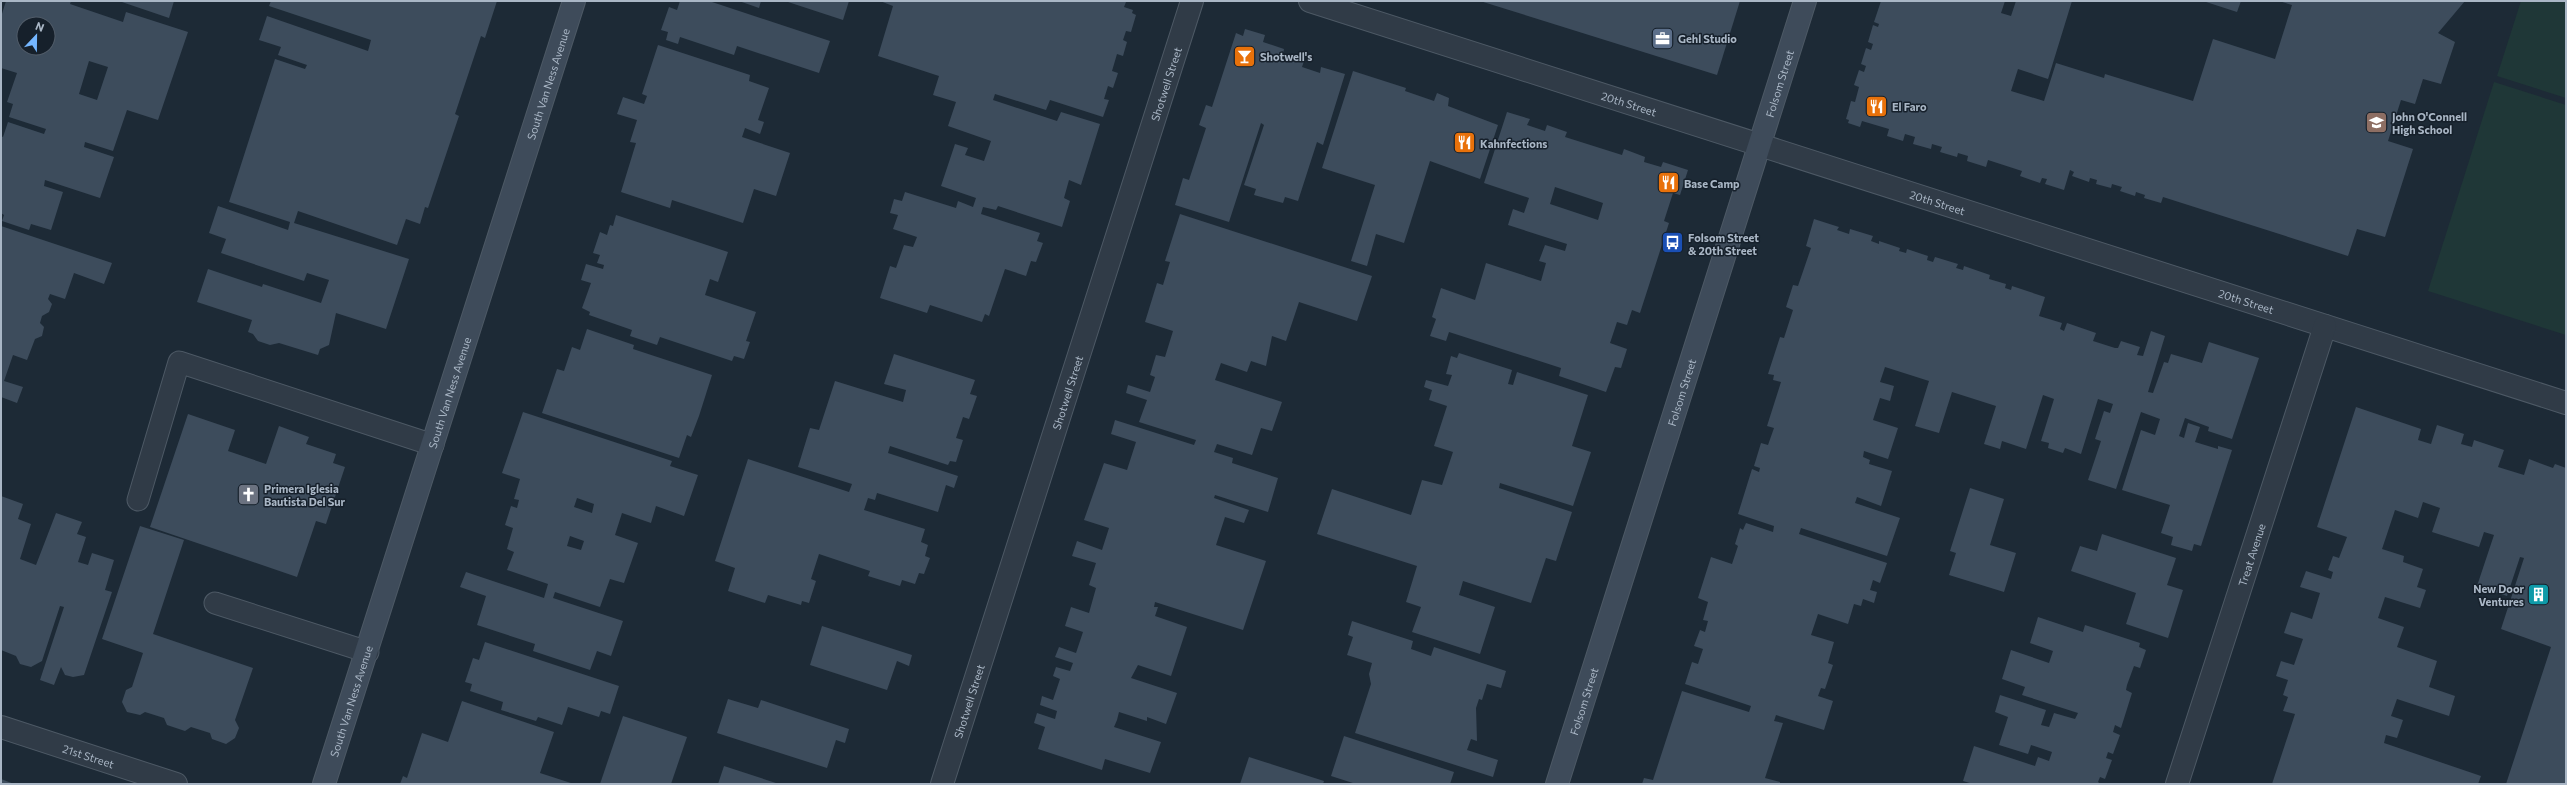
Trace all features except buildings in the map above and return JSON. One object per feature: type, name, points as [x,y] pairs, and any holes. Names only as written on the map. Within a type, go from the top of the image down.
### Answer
[{"type":"main road","name":"South Van Ness Avenue","points":[[324,784],[368,652],[574,1]]},
{"type":"main road","name":"Folsom Street","points":[[1557,784],[1805,1]]},
{"type":"street","name":"Shotwell Street","points":[[942,784],[1192,1]]},
{"type":"street","name":"20th Street","points":[[1310,1],[2566,403]]},
{"type":"street","name":"Treat Avenue","points":[[2177,784],[2324,326]]},
{"type":"street","name":"21st Street","points":[[1,727],[176,784]]},
{"type":"lane","points":[[138,500],[179,362],[433,445]]},
{"type":"lane","points":[[215,603],[368,652]]},
{"type":"green space","points":[[2521,1],[2566,1],[2566,98],[2497,76]]},
{"type":"green space","points":[[2494,82],[2566,105],[2566,335],[2428,291]]},
{"type":"place","name":"Gehl Studio","points":[[1663,38]]},
{"type":"place","name":"Shotwell's","points":[[1245,56]]},
{"type":"place","name":"El Faro","points":[[1876,106]]},
{"type":"place","name":"John O'Connell High School","points":[[2376,122]]},
{"type":"place","name":"Kahnfections","points":[[1464,143]]},
{"type":"place","name":"Base Camp","points":[[1668,183]]},
{"type":"place","name":"Folsom Street & 20th Street","points":[[1673,243]]},
{"type":"place","name":"Primera Iglesia Bautista Del Sur","points":[[248,494]]},
{"type":"place","name":"New Door Ventures","points":[[2539,594]]}]
